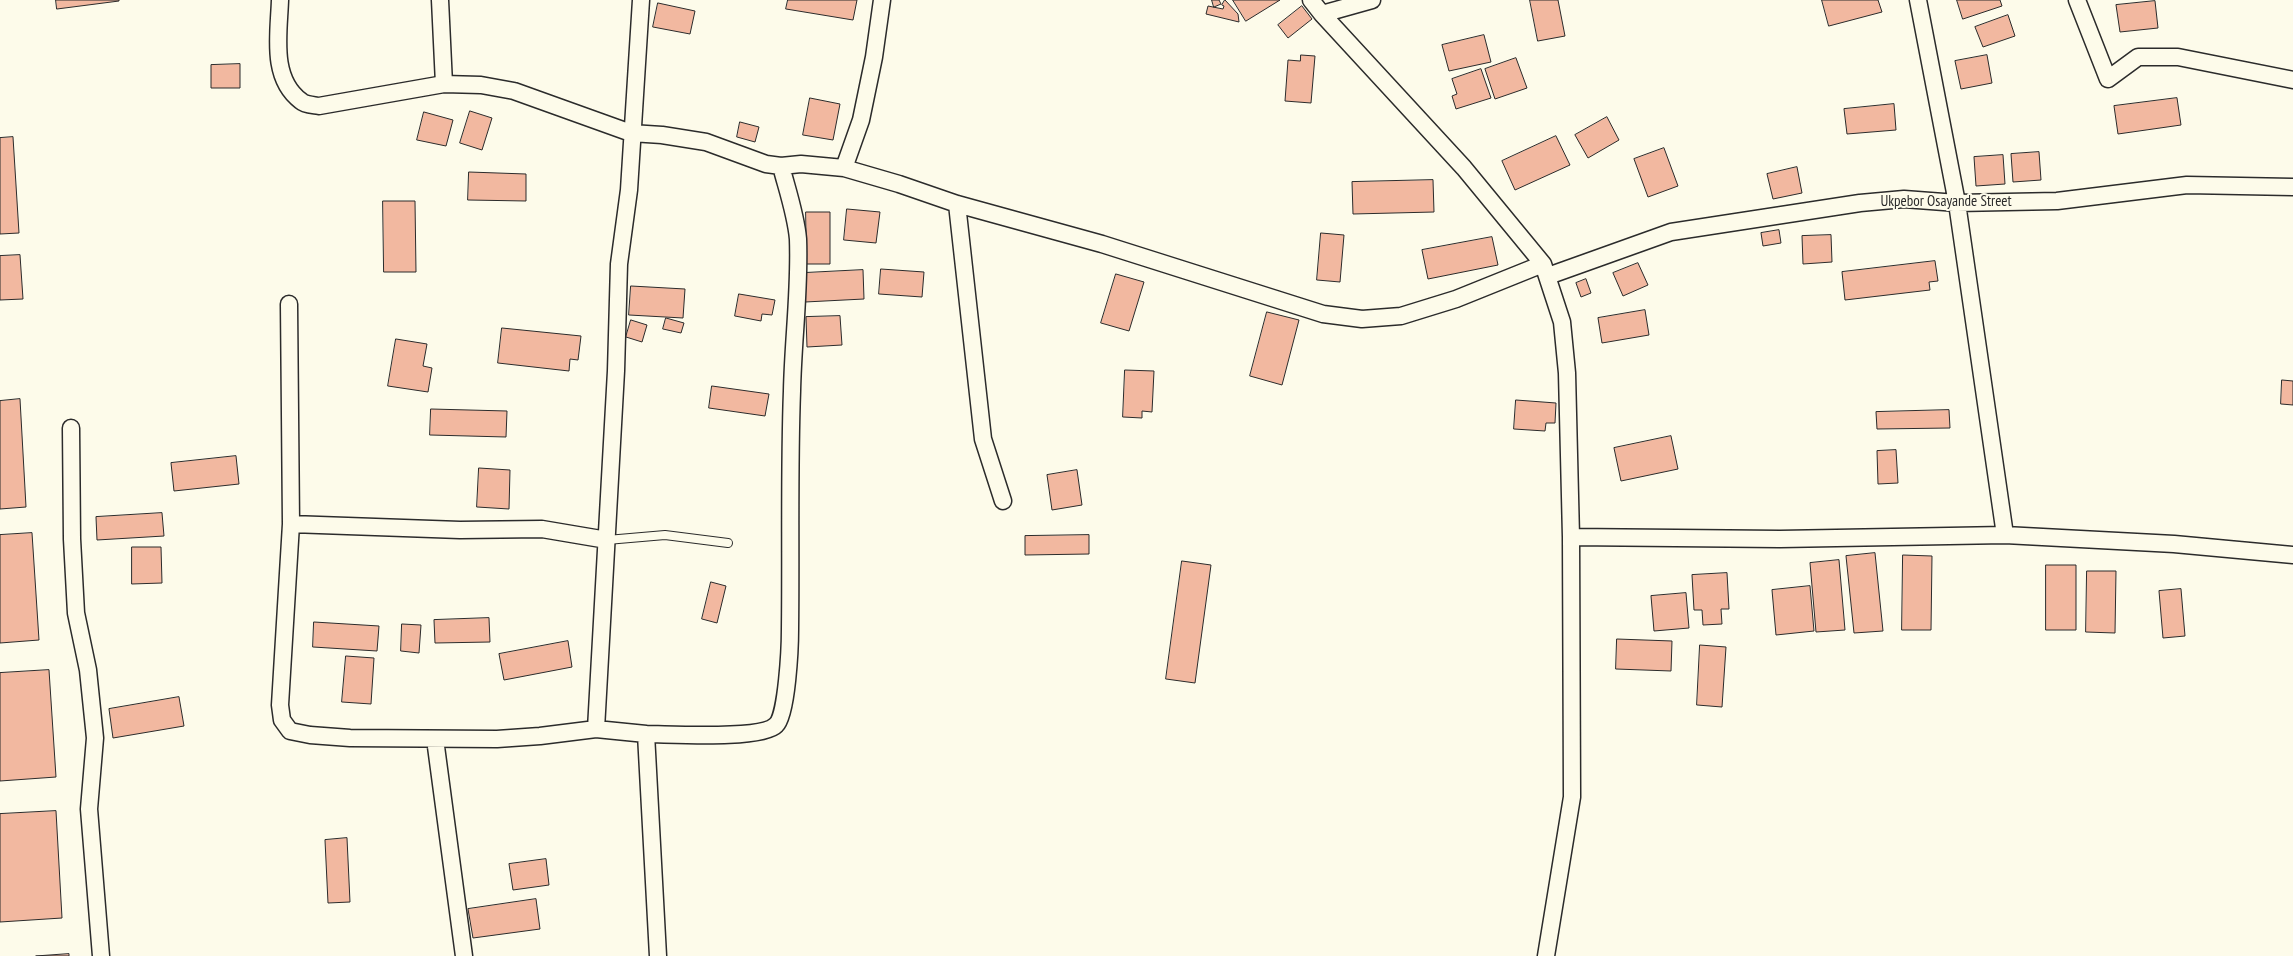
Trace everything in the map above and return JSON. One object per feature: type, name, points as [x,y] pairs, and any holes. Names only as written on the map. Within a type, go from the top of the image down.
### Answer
[{"type":"street","name":"Ukpebor Osayande Street","points":[[280,0],[278,50],[280,72],[290,89],[302,102],[319,106],[444,84],[481,86],[514,91],[631,133],[662,135],[706,142],[749,159],[781,166],[801,164],[844,168],[957,204],[1102,244],[1323,314],[1362,319],[1401,316],[1671,232],[1860,203],[1904,199],[1957,203],[2057,202],[2187,185],[2293,186]]},
{"type":"street","points":[[440,0],[444,84]]},
{"type":"street","points":[[596,729],[607,540],[619,264],[629,190],[631,133],[641,0]]},
{"type":"street","points":[[844,168],[861,120],[874,57],[882,0]]},
{"type":"street","points":[[1311,0],[1464,168],[1546,270],[1562,322],[1571,537],[1572,797],[1546,956]]},
{"type":"street","points":[[1322,14],[1372,0]]},
{"type":"street","points":[[1918,0],[1957,203],[2005,535]]},
{"type":"street","points":[[2077,0],[2108,79],[2138,58],[2178,56],[2293,80]]},
{"type":"street","points":[[289,304],[291,524],[280,705],[282,720],[290,731],[310,735],[350,738],[435,739],[531,737],[596,729],[646,734],[748,734],[765,731],[776,726],[784,713],[790,636],[792,392],[798,237],[793,209],[781,166]]},
{"type":"street","points":[[957,204],[983,439],[1003,501]]},
{"type":"street","points":[[71,428],[72,539],[76,613],[88,670],[95,738],[89,809],[101,956]]},
{"type":"street","points":[[291,524],[460,530],[542,529],[607,540]]},
{"type":"street","points":[[1571,537],[1780,539],[2005,535],[2174,544],[2293,555]]},
{"type":"street","points":[[646,734],[658,956]]},
{"type":"street","points":[[435,739],[464,956]]},
{"type":"lane","points":[[607,540],[665,535],[728,543]]},
{"type":"building","points":[[56,0],[119,0],[119,1],[57,9]]},
{"type":"building","points":[[788,0],[857,0],[853,20],[786,9]]},
{"type":"building","points":[[1212,0],[1219,0],[1221,4],[1214,7]]},
{"type":"building","points":[[1225,0],[1238,14],[1239,22],[1206,14],[1208,6],[1223,9],[1224,6],[1222,5]]},
{"type":"building","points":[[1233,0],[1280,0],[1246,21]]},
{"type":"building","points":[[1530,0],[1558,0],[1565,36],[1538,41]]},
{"type":"building","points":[[1822,0],[1878,0],[1882,12],[1829,26]]},
{"type":"building","points":[[1957,0],[2000,0],[2002,6],[1963,19]]},
{"type":"building","points":[[2155,1],[2158,28],[2120,32],[2116,5]]},
{"type":"building","points":[[658,3],[695,11],[690,34],[653,27]]},
{"type":"building","points":[[1302,6],[1312,19],[1288,38],[1278,25]]},
{"type":"building","points":[[2008,15],[2015,36],[1983,47],[1975,27]]},
{"type":"building","points":[[1484,35],[1491,62],[1449,71],[1442,45]]},
{"type":"building","points":[[1301,55],[1315,56],[1311,103],[1285,101],[1288,60],[1300,61]]},
{"type":"building","points":[[1987,55],[1992,83],[1961,89],[1955,61]]},
{"type":"building","points":[[1516,58],[1527,88],[1495,99],[1485,69]]},
{"type":"building","points":[[240,64],[240,88],[211,88],[211,65]]},
{"type":"building","points":[[1481,69],[1491,98],[1456,109],[1452,96],[1457,94],[1452,79]]},
{"type":"building","points":[[810,98],[840,104],[833,140],[803,135]]},
{"type":"building","points":[[2177,98],[2181,125],[2118,134],[2114,106]]},
{"type":"building","points":[[1894,104],[1896,130],[1847,134],[1844,109]]},
{"type":"building","points":[[470,111],[492,118],[482,150],[460,143]]},
{"type":"building","points":[[424,112],[453,120],[446,146],[417,140]]},
{"type":"building","points":[[1607,117],[1619,140],[1588,158],[1575,135]]},
{"type":"building","points":[[740,122],[759,127],[755,142],[737,137]]},
{"type":"building","points":[[1556,136],[1570,165],[1515,190],[1502,161]]},
{"type":"building","points":[[13,137],[19,233],[0,234],[0,138]]},
{"type":"building","points":[[1664,148],[1678,186],[1648,197],[1634,159]]},
{"type":"building","points":[[2039,152],[2041,180],[2013,182],[2011,154]]},
{"type":"building","points":[[2003,155],[2005,184],[1976,186],[1974,157]]},
{"type":"building","points":[[1797,167],[1802,193],[1773,199],[1767,174]]},
{"type":"building","points":[[469,172],[526,174],[526,201],[468,200]]},
{"type":"building","points":[[1433,180],[1434,212],[1353,214],[1352,182]]},
{"type":"building","points":[[383,201],[415,201],[416,272],[384,272]]},
{"type":"building","points":[[847,209],[880,212],[876,243],[844,240]]},
{"type":"building","points":[[806,212],[830,212],[830,264],[807,264]]},
{"type":"building","points":[[1779,230],[1781,243],[1763,246],[1761,233]]},
{"type":"building","points":[[1321,233],[1344,235],[1340,282],[1317,280]]},
{"type":"building","points":[[1831,235],[1832,262],[1803,264],[1802,236]]},
{"type":"building","points":[[1492,237],[1498,265],[1428,279],[1422,250]]},
{"type":"building","points":[[20,255],[23,299],[0,300],[0,256]]},
{"type":"building","points":[[1935,261],[1938,281],[1929,282],[1930,290],[1845,300],[1842,272]]},
{"type":"building","points":[[1638,263],[1648,285],[1623,296],[1613,273]]},
{"type":"building","points":[[881,269],[924,272],[922,297],[879,294]]},
{"type":"building","points":[[863,270],[864,299],[805,302],[804,273]]},
{"type":"building","points":[[1116,274],[1144,282],[1129,331],[1101,323]]},
{"type":"building","points":[[1586,279],[1591,293],[1581,297],[1576,283]]},
{"type":"building","points":[[631,286],[685,289],[683,318],[629,315]]},
{"type":"building","points":[[739,294],[775,300],[772,315],[762,314],[761,321],[735,316]]},
{"type":"building","points":[[1645,310],[1649,335],[1602,343],[1598,318]]},
{"type":"building","points":[[1267,312],[1299,320],[1282,385],[1250,376]]},
{"type":"building","points":[[840,316],[842,345],[807,347],[806,317]]},
{"type":"building","points":[[666,318],[684,323],[681,333],[663,329]]},
{"type":"building","points":[[631,320],[647,325],[642,342],[626,337]]},
{"type":"building","points":[[502,328],[581,336],[578,360],[570,359],[569,371],[498,363]]},
{"type":"building","points":[[396,339],[427,344],[423,366],[432,368],[428,392],[388,386]]},
{"type":"building","points":[[1125,370],[1154,371],[1152,412],[1142,411],[1142,418],[1123,417]]},
{"type":"building","points":[[2282,380],[2293,381],[2293,405],[2281,404]]},
{"type":"building","points":[[712,386],[769,394],[765,416],[709,408]]},
{"type":"building","points":[[20,399],[26,507],[0,509],[0,401]]},
{"type":"building","points":[[1516,400],[1556,403],[1555,423],[1546,423],[1545,431],[1514,429]]},
{"type":"building","points":[[431,409],[507,411],[506,437],[430,435]]},
{"type":"building","points":[[1949,410],[1950,428],[1877,429],[1876,412]]},
{"type":"building","points":[[1671,436],[1678,469],[1621,481],[1614,448]]},
{"type":"building","points":[[1896,450],[1898,483],[1878,484],[1877,451]]},
{"type":"building","points":[[236,456],[239,484],[174,491],[171,463]]},
{"type":"building","points":[[479,468],[510,470],[509,509],[477,507]]},
{"type":"building","points":[[1077,470],[1082,505],[1052,510],[1047,475]]},
{"type":"building","points":[[162,513],[164,536],[97,540],[96,517]]},
{"type":"building","points":[[32,533],[39,640],[0,643],[0,535]]},
{"type":"building","points":[[1089,535],[1089,554],[1025,555],[1025,536]]},
{"type":"building","points":[[132,547],[161,547],[162,583],[132,584]]},
{"type":"building","points":[[1875,553],[1883,631],[1854,633],[1846,556]]},
{"type":"building","points":[[1903,555],[1932,556],[1931,630],[1902,630]]},
{"type":"building","points":[[1839,560],[1845,630],[1816,632],[1810,563]]},
{"type":"building","points":[[1182,561],[1211,565],[1195,683],[1166,679]]},
{"type":"building","points":[[2046,565],[2076,565],[2076,630],[2046,630]]},
{"type":"building","points":[[2087,571],[2116,571],[2115,633],[2086,632]]},
{"type":"building","points":[[1727,573],[1729,609],[1721,609],[1722,624],[1703,625],[1702,610],[1694,610],[1692,575]]},
{"type":"building","points":[[711,582],[726,586],[717,623],[702,619]]},
{"type":"building","points":[[1810,586],[1814,631],[1776,635],[1772,590]]},
{"type":"building","points":[[2181,589],[2185,636],[2163,638],[2159,591]]},
{"type":"building","points":[[1686,593],[1689,628],[1654,631],[1651,596]]},
{"type":"building","points":[[489,618],[490,642],[435,643],[434,620]]},
{"type":"building","points":[[314,622],[379,626],[377,651],[313,647]]},
{"type":"building","points":[[402,624],[421,625],[419,653],[401,651]]},
{"type":"building","points":[[1617,639],[1672,641],[1671,671],[1616,669]]},
{"type":"building","points":[[568,641],[572,667],[504,680],[499,654]]},
{"type":"building","points":[[1700,645],[1726,647],[1722,707],[1697,705]]},
{"type":"building","points":[[346,656],[374,658],[371,704],[342,702]]},
{"type":"building","points":[[49,670],[56,777],[0,781],[0,673]]},
{"type":"building","points":[[179,697],[184,726],[113,738],[109,709]]},
{"type":"building","points":[[56,811],[62,918],[0,922],[0,814]]},
{"type":"building","points":[[347,838],[350,902],[328,903],[325,840]]},
{"type":"building","points":[[546,859],[549,885],[513,890],[509,864]]},
{"type":"building","points":[[536,899],[540,929],[473,938],[468,909]]},
{"type":"building","points":[[69,954],[69,956],[36,956]]}]
